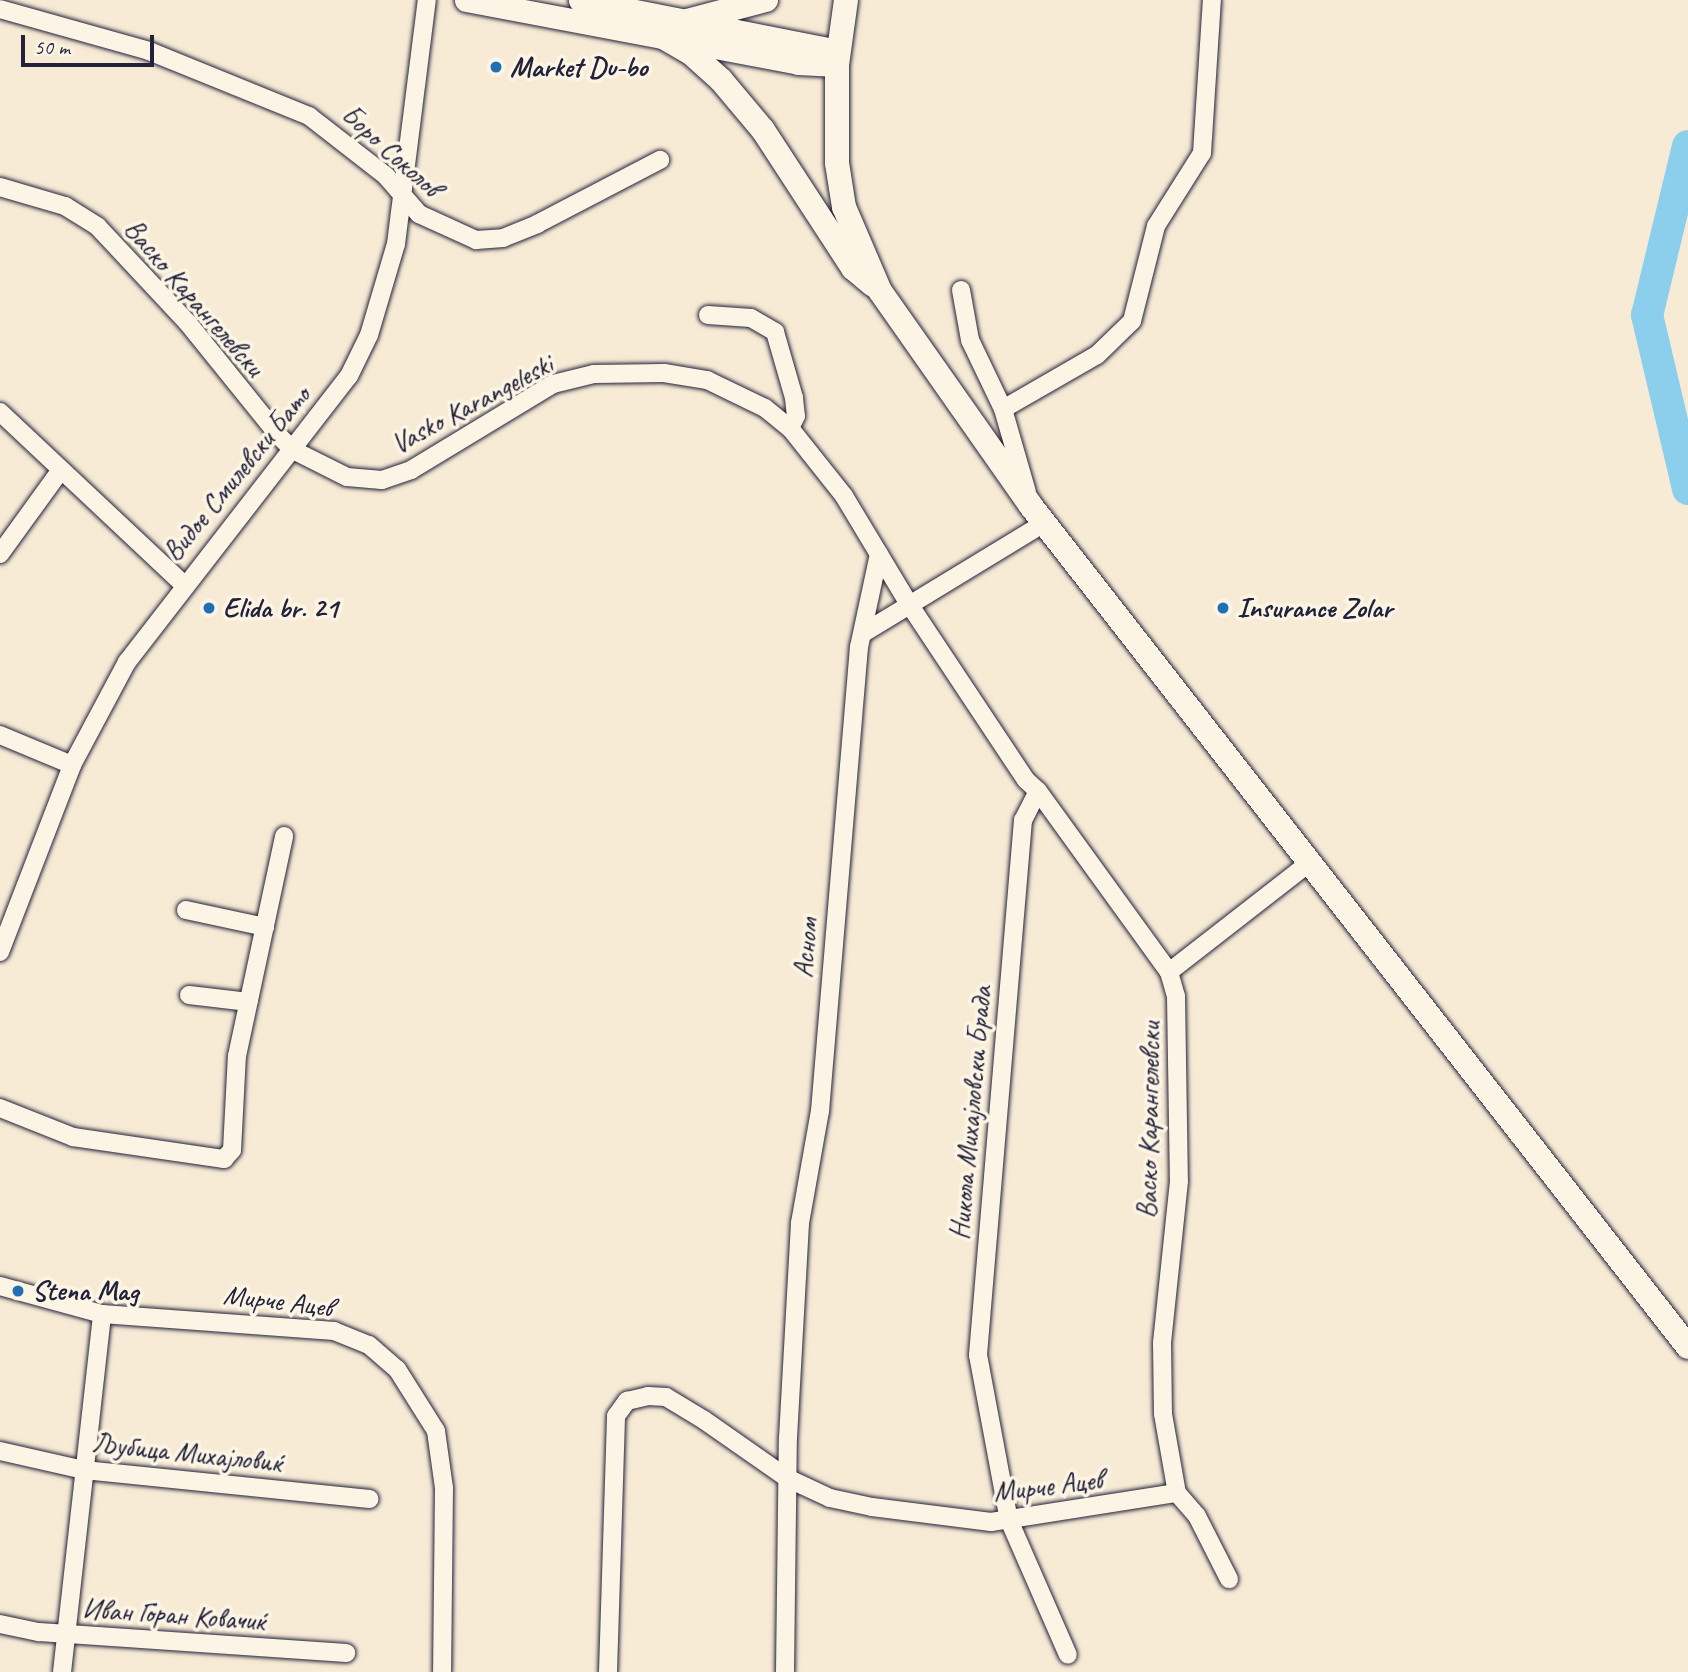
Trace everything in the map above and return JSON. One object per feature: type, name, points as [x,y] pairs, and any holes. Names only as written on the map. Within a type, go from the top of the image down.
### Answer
[{"type":"main road","points":[[766,0],[668,28],[721,80],[763,130],[853,268],[880,291]]},
{"type":"main road","points":[[846,0],[837,58],[835,118],[844,207],[880,291],[1037,515],[1688,1347]]},
{"type":"street","name":"Видое Смилевски Бато","points":[[0,952],[5,920],[72,765],[127,662],[183,584],[293,450],[349,376],[369,335],[396,244],[427,0]]},
{"type":"street","points":[[466,0],[668,28],[837,58]]},
{"type":"street","points":[[580,0],[668,28]]},
{"type":"street","points":[[1003,409],[1097,355],[1132,321],[1156,226],[1202,153],[1212,0]]},
{"type":"street","name":"Боро Соколов","points":[[0,9],[149,51],[309,116],[359,152],[403,199],[438,225],[476,240],[503,238],[660,160]]},
{"type":"street","name":"Васко Карангелевски","points":[[0,187],[27,191],[98,227],[293,450]]},
{"type":"street","points":[[865,632],[1037,515],[1003,409],[970,340],[961,290]]},
{"type":"street","points":[[708,315],[751,318],[775,332],[794,397],[796,416],[790,428]]},
{"type":"street","name":"Vasko Karangeleski","points":[[293,450],[347,477],[382,480],[411,470],[553,384],[631,372],[707,380],[765,408],[790,428],[844,496],[909,604]]},
{"type":"street","points":[[0,412],[183,584]]},
{"type":"street","points":[[0,554],[60,471]]},
{"type":"street","name":"Асном","points":[[787,1478],[800,1223],[820,1111],[830,944],[865,632],[880,555]]},
{"type":"street","points":[[909,604],[1026,780],[1038,790]]},
{"type":"street","points":[[0,735],[72,765]]},
{"type":"street","name":"Васко Карангелевски","points":[[1038,790],[1170,972],[1180,1027],[1179,1181],[1162,1343],[1163,1414],[1177,1493]]},
{"type":"street","name":"Никола Михајловски Брада","points":[[1038,790],[1023,820],[978,1355],[1009,1520],[1068,1656]]},
{"type":"street","points":[[0,1108],[73,1138],[223,1159],[232,1150],[237,1056],[284,836]]},
{"type":"street","points":[[1170,972],[1309,863]]},
{"type":"street","points":[[186,910],[265,927]]},
{"type":"street","points":[[189,995],[249,1002]]},
{"type":"street","name":"Мирче Ацев","points":[[0,1286],[102,1314],[334,1331],[369,1345],[397,1369],[419,1396],[436,1431],[444,1488],[442,1672]]},
{"type":"street","points":[[62,1672],[102,1314]]},
{"type":"street","name":"Мирче Ацев","points":[[608,1672],[612,1448],[616,1416],[627,1401],[666,1397],[787,1478],[830,1498],[872,1507],[1009,1520],[1177,1493]]},
{"type":"street","name":"Љубица Михајловиќ","points":[[0,1451],[84,1470],[369,1499]]},
{"type":"street","points":[[786,1672],[787,1478]]},
{"type":"street","points":[[1177,1493],[1197,1516],[1229,1579]]},
{"type":"street","name":"Иван Горан Ковачиќ","points":[[0,1624],[68,1634],[346,1653]]},
{"type":"waterway","points":[[1688,146],[1647,315],[1688,489]]},
{"type":"place","name":"Market Du-bo","points":[[496,67]]},
{"type":"place","name":"Elida br. 21","points":[[209,608]]},
{"type":"place","name":"Insurance Zolar","points":[[1223,608]]},
{"type":"place","name":"Stena Mag","points":[[18,1291]]}]
